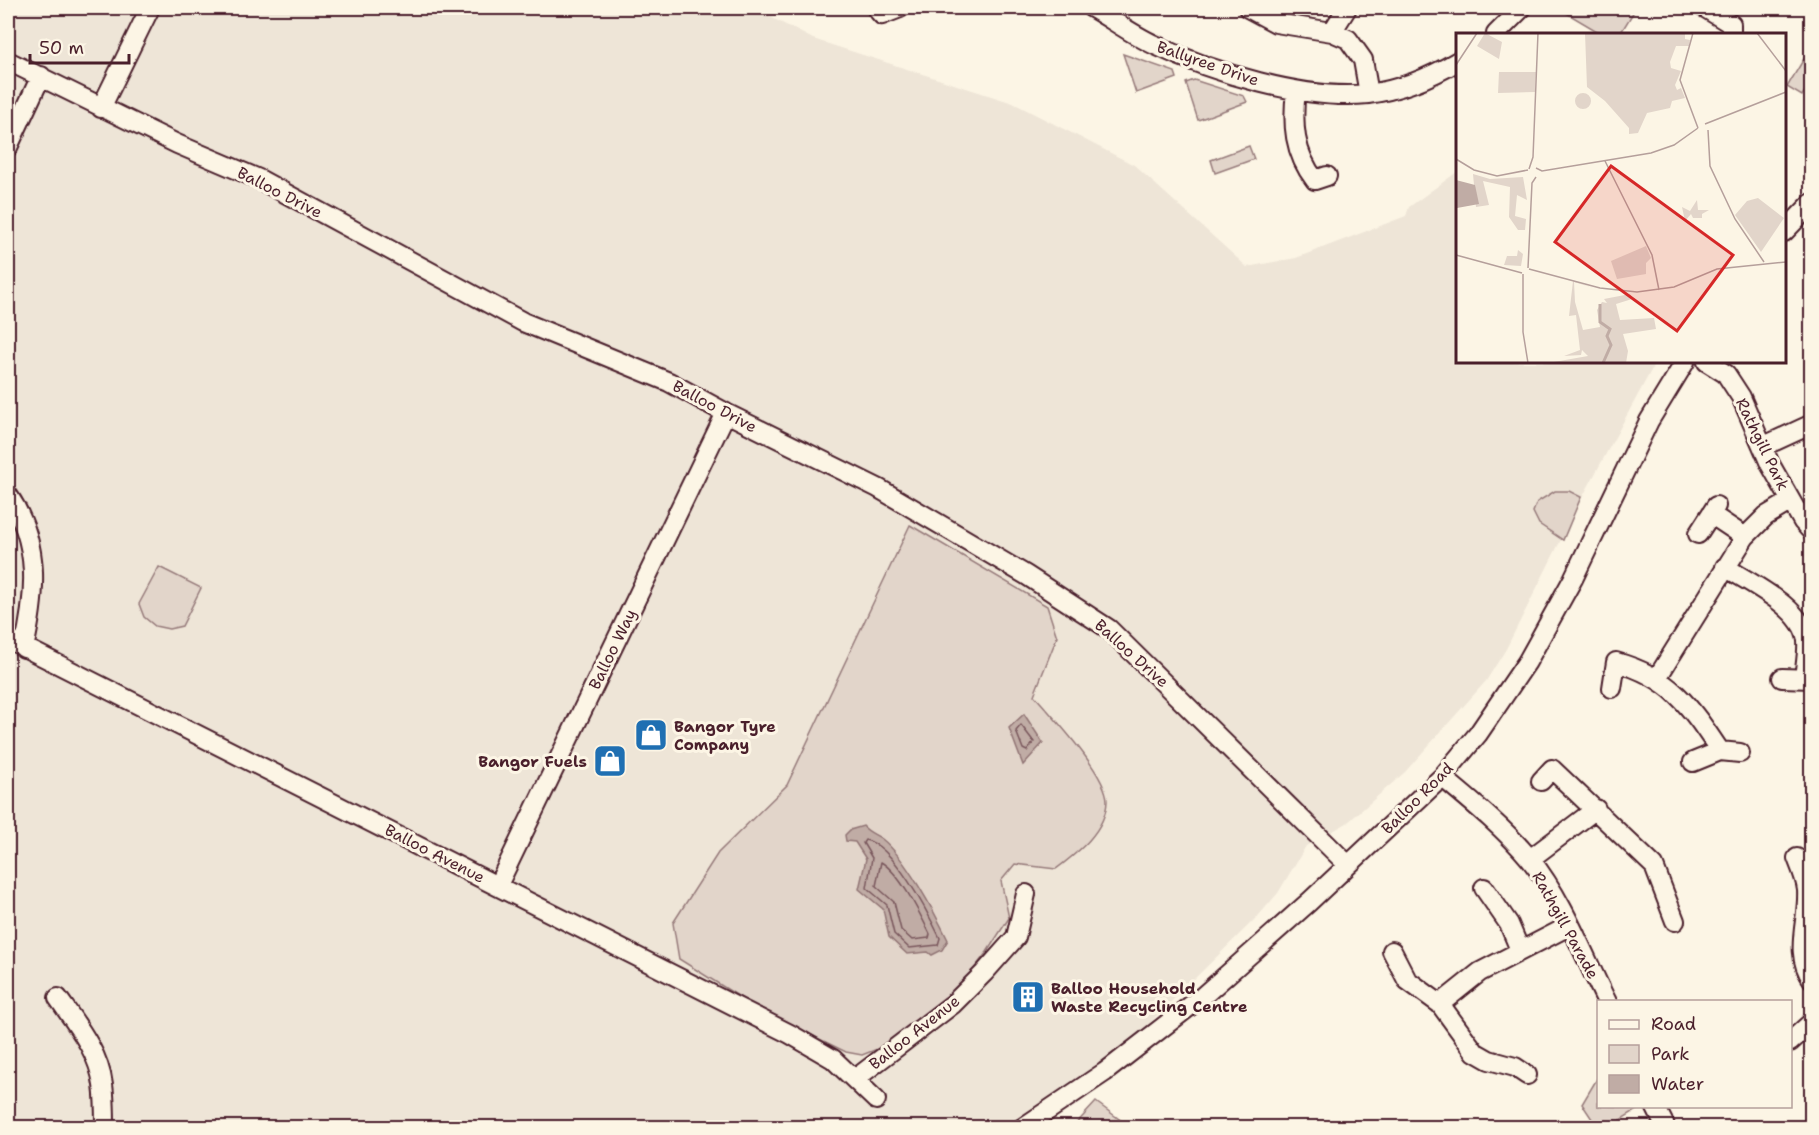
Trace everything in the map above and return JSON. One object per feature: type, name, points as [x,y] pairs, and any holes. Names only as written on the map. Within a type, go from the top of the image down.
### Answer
[{"type":"street","points":[[101,108],[150,8]]},
{"type":"street","points":[[876,8],[882,15],[900,8]]},
{"type":"street","name":"Ballyree Drive","points":[[1092,8],[1154,45],[1210,66],[1296,91],[1337,95],[1369,94],[1426,78],[1456,62]]},
{"type":"street","points":[[1248,8],[1276,23],[1332,32],[1348,39],[1359,52],[1369,94]]},
{"type":"street","points":[[1332,32],[1347,8]]},
{"type":"street","points":[[1501,33],[1522,8]]},
{"type":"street","points":[[1705,8],[1731,24],[1731,33]]},
{"type":"street","name":"Balloo Drive","points":[[8,61],[101,108],[259,179],[522,322],[669,382],[726,413],[878,488],[1026,574],[1109,629],[1348,865]]},
{"type":"street","points":[[8,147],[41,76]]},
{"type":"street","points":[[1296,91],[1293,129],[1305,167],[1315,180],[1327,176]]},
{"type":"street","points":[[1786,231],[1812,203]]},
{"type":"street","name":"Balloo Road","points":[[1022,1128],[1105,1072],[1181,1014],[1348,865],[1442,777],[1478,734],[1527,662],[1573,579],[1649,421],[1684,363]]},
{"type":"street","name":"Rathgill Park","points":[[1709,363],[1726,374],[1741,397],[1791,501],[1812,532]]},
{"type":"street","name":"Balloo Way","points":[[498,885],[726,413]]},
{"type":"street","points":[[1764,446],[1812,424]]},
{"type":"street","points":[[8,495],[33,553],[34,605],[24,648]]},
{"type":"street","points":[[1657,678],[1745,537],[1766,516],[1791,501]]},
{"type":"street","points":[[1698,534],[1714,510],[1745,537]]},
{"type":"street","points":[[1725,567],[1779,601],[1795,616],[1807,640],[1808,679],[1782,678]]},
{"type":"street","name":"Balloo Avenue","points":[[8,639],[790,1034],[833,1059],[876,1100]]},
{"type":"street","points":[[1612,688],[1616,662],[1657,678],[1690,706],[1720,751]]},
{"type":"street","points":[[1693,762],[1720,751],[1740,753]]},
{"type":"street","points":[[1541,781],[1552,769],[1654,866],[1674,921]]},
{"type":"street","name":"Rathgill Parade","points":[[1442,777],[1466,796],[1530,859],[1569,926],[1606,1000]]},
{"type":"street","points":[[1530,859],[1596,809]]},
{"type":"street","points":[[1797,858],[1807,889],[1802,948],[1805,970],[1812,979]]},
{"type":"street","points":[[1484,888],[1509,924],[1520,950]]},
{"type":"street","name":"Balloo Avenue","points":[[855,1079],[953,1004],[984,972],[1016,937],[1026,894]]},
{"type":"street","points":[[1440,1004],[1480,972],[1520,950],[1554,937],[1569,926]]},
{"type":"street","points":[[1392,951],[1407,980],[1440,1004],[1475,1052],[1489,1060],[1515,1067],[1527,1075]]},
{"type":"street","points":[[58,998],[86,1039],[93,1055],[103,1084],[105,1128]]},
{"type":"street","points":[[1792,1041],[1812,1022]]},
{"type":"shaded area","points":[[8,8],[753,8],[813,39],[1013,103],[1134,165],[1247,267],[1296,258],[1406,216],[1409,207],[1456,173],[1456,363],[1647,363],[1653,367],[1582,498],[1506,649],[1486,681],[1405,772],[1347,823],[1306,846],[1278,893],[1259,915],[1108,1064],[1014,1127],[8,1127]]},
{"type":"green space","points":[[1558,8],[1636,8],[1621,33],[1600,33]]},
{"type":"green space","points":[[1811,47],[1811,81],[1802,96],[1787,87]]},
{"type":"green space","points":[[1123,54],[1175,72],[1177,78],[1136,93]]},
{"type":"green space","points":[[1194,80],[1244,96],[1247,102],[1198,120],[1186,83]]},
{"type":"green space","points":[[1249,146],[1254,159],[1215,173],[1211,160]]},
{"type":"green space","points":[[1555,491],[1569,491],[1581,497],[1563,540],[1539,524],[1533,512],[1537,502]]},
{"type":"green space","points":[[910,525],[1047,606],[1057,637],[1034,695],[1089,761],[1105,790],[1107,801],[1102,822],[1096,831],[1081,848],[1056,869],[1015,864],[1001,881],[1009,918],[987,952],[962,984],[885,1046],[862,1055],[846,1052],[762,1011],[679,959],[673,923],[718,853],[787,785]]},
{"type":"green space","points":[[159,567],[201,588],[182,626],[169,629],[155,626],[144,617],[139,604]]},
{"type":"green space","points":[[1597,1079],[1597,1108],[1638,1109],[1609,1127],[1596,1125],[1582,1104]]},
{"type":"green space","points":[[1096,1102],[1130,1127],[1073,1127]]},
{"type":"water","points":[[1024,714],[1043,743],[1023,765],[1009,728]]},
{"type":"water","points":[[863,826],[891,847],[919,886],[948,940],[942,950],[932,955],[928,952],[907,954],[889,937],[883,909],[859,889],[866,859],[855,842],[846,841],[845,835],[850,830]]},
{"type":"place","name":"Bangor Tyre Company","points":[[651,735]]},
{"type":"place","name":"Bangor Fuels","points":[[610,761]]},
{"type":"place","name":"Balloo Household Waste Recycling Centre","points":[[1028,997]]}]
